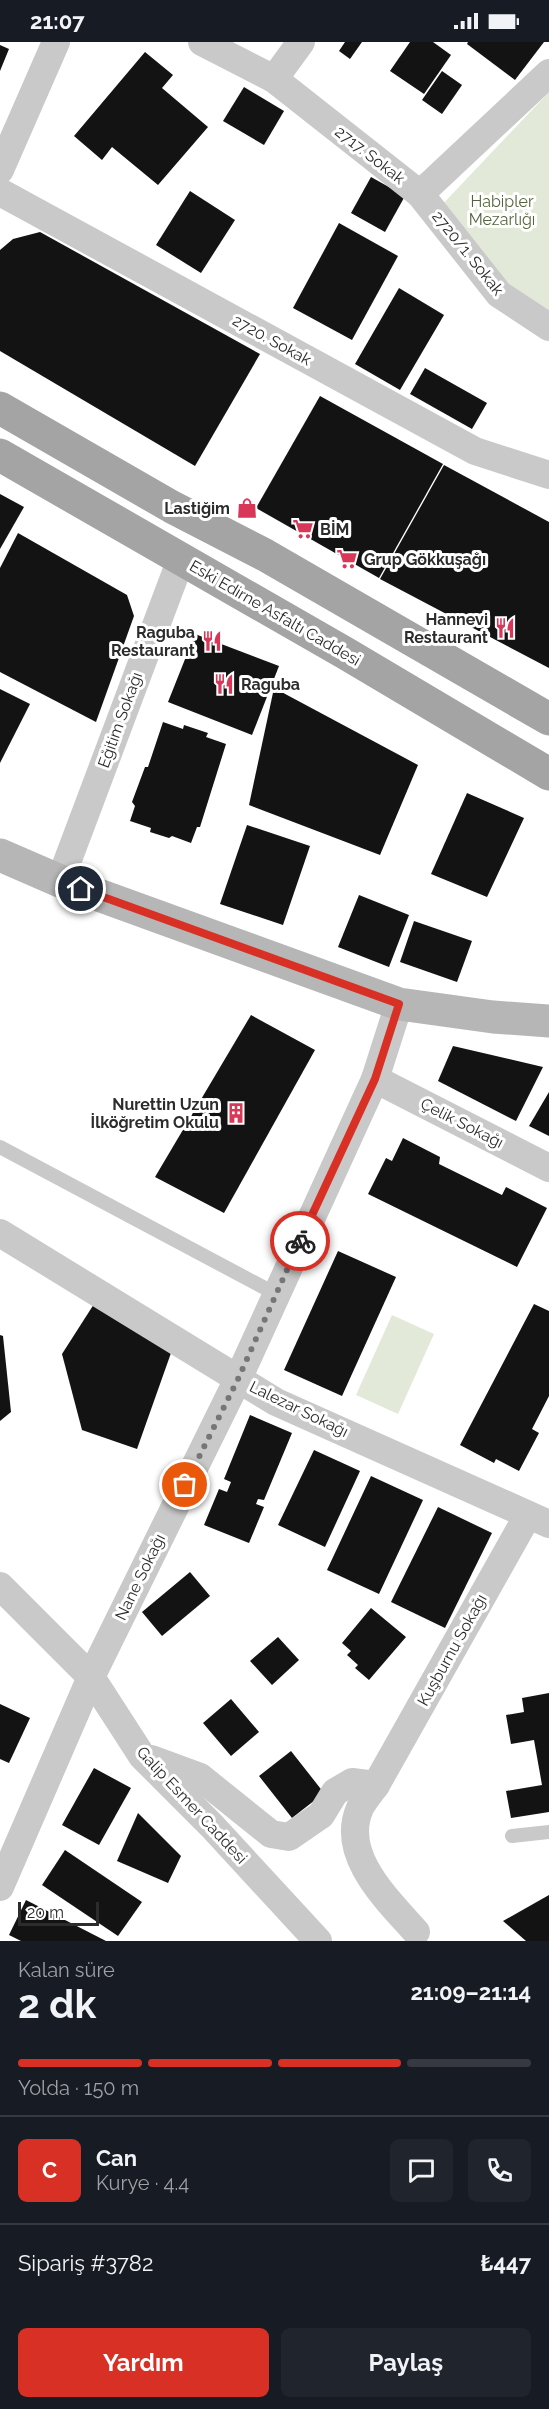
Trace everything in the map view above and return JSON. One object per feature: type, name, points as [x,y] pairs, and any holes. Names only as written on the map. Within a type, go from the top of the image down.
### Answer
[{"type":"main road","points":[[0,408],[172,507],[265,555],[549,719]]},
{"type":"main road","name":"Eski Edirne Asfaltı Caddesi","points":[[0,455],[345,653],[549,774]]},
{"type":"main road","points":[[0,855],[60,881],[399,1004],[493,1017],[549,1021]]},
{"type":"street","points":[[0,170],[56,42]]},
{"type":"street","name":"2717. Sokak","points":[[201,42],[274,79],[420,194],[549,72]]},
{"type":"street","points":[[274,79],[301,42]]},
{"type":"street","name":"2720. Sokak","points":[[0,192],[475,451],[549,475]]},
{"type":"street","name":"2720/1. Sokak","points":[[420,194],[499,294],[549,327]]},
{"type":"street","name":"Eğitim Sokağı","points":[[60,881],[181,559]]},
{"type":"street","name":"Nane Sokağı","points":[[0,1887],[91,1677],[238,1379],[375,1079],[399,1004]]},
{"type":"street","name":"Çelik Sokağı","points":[[375,1079],[549,1168]]},
{"type":"street","name":"Lalezar Sokağı","points":[[0,1233],[276,1402],[539,1519]]},
{"type":"street","name":"Kuşburnu Sokağı","points":[[419,1937],[367,1873],[354,1839],[360,1809],[539,1519]]},
{"type":"street","name":"Galip Esmer Caddesi","points":[[0,1586],[91,1677],[142,1756],[212,1826],[318,1941]]},
{"type":"street","points":[[142,1756],[200,1777],[271,1834],[289,1837],[321,1815],[335,1792],[352,1782],[376,1785]]},
{"type":"lane","points":[[0,1147],[276,1294]]},
{"type":"lane","points":[[512,1836],[549,1832]]},
{"type":"green space","name":"Habipler Mezarlığı","points":[[549,92],[549,317],[508,292],[438,209]]},
{"type":"green space","points":[[392,1315],[434,1334],[398,1414],[356,1395]]},
{"type":"building","points":[[345,42],[362,42],[350,59],[339,51]]},
{"type":"building","points":[[410,42],[433,42],[451,55],[424,94],[390,71]]},
{"type":"building","points":[[468,42],[544,42],[515,80],[467,44]]},
{"type":"building","points":[[0,45],[9,49],[0,71]]},
{"type":"building","points":[[145,52],[173,75],[162,88],[208,127],[158,185],[112,147],[102,160],[74,136]]},
{"type":"building","points":[[442,71],[462,85],[442,114],[422,100]]},
{"type":"building","points":[[244,87],[284,111],[264,145],[223,121]]},
{"type":"building","points":[[371,177],[405,196],[385,232],[351,213]]},
{"type":"building","points":[[190,191],[235,220],[201,273],[156,245]]},
{"type":"building","points":[[339,223],[398,256],[352,340],[293,308]]},
{"type":"building","points":[[40,232],[260,354],[195,466],[0,351],[0,250],[13,239]]},
{"type":"building","points":[[399,288],[444,315],[400,390],[355,364]]},
{"type":"building","points":[[425,368],[487,403],[472,429],[410,394]]},
{"type":"building","points":[[320,396],[443,464],[379,578],[256,508]]},
{"type":"building","points":[[444,465],[549,522],[549,668],[380,579]]},
{"type":"building","points":[[0,494],[24,507],[0,549]]},
{"type":"building","points":[[18,533],[127,595],[134,616],[96,722],[0,672],[0,568]]},
{"type":"building","name":"Raguba","points":[[195,634],[279,666],[252,735],[168,702]]},
{"type":"building","points":[[274,688],[418,765],[380,855],[249,805]]},
{"type":"building","points":[[0,689],[30,704],[0,763]]},
{"type":"building","points":[[163,722],[183,729],[184,725],[208,733],[206,737],[226,744],[200,827],[197,827],[191,843],[172,836],[169,838],[150,832],[151,828],[130,821],[135,806],[132,802],[145,767],[148,767]]},
{"type":"building","points":[[467,793],[524,818],[487,897],[431,874]]},
{"type":"building","points":[[247,825],[310,846],[283,925],[220,904]]},
{"type":"building","points":[[359,895],[409,915],[389,967],[338,947]]},
{"type":"building","points":[[414,921],[472,941],[457,982],[400,962]]},
{"type":"building","name":"Nurettin Uzun İlköğretim Okulu","points":[[251,1015],[315,1050],[224,1213],[155,1177]]},
{"type":"building","points":[[453,1046],[543,1067],[516,1121],[438,1081]]},
{"type":"building","points":[[549,1092],[549,1136],[529,1126]]},
{"type":"building","points":[[403,1138],[440,1157],[439,1164],[502,1195],[506,1187],[547,1208],[517,1267],[368,1194],[386,1158],[392,1161]]},
{"type":"building","points":[[338,1251],[396,1277],[342,1396],[284,1370]]},
{"type":"building","points":[[94,1304],[171,1353],[137,1449],[82,1430],[62,1354]]},
{"type":"building","points":[[534,1304],[549,1311],[549,1396],[532,1429],[539,1433],[519,1471],[496,1459],[494,1463],[460,1445]]},
{"type":"building","points":[[0,1335],[3,1336],[11,1412],[0,1421]]},
{"type":"building","points":[[250,1415],[292,1433],[264,1500],[258,1499],[256,1504],[264,1507],[249,1543],[204,1525],[219,1489],[227,1492],[231,1482],[224,1479]]},
{"type":"building","points":[[314,1450],[360,1471],[325,1547],[278,1525]]},
{"type":"building","points":[[371,1476],[423,1500],[379,1594],[327,1570]]},
{"type":"building","points":[[438,1507],[492,1533],[445,1628],[391,1602]]},
{"type":"building","points":[[190,1572],[210,1596],[162,1636],[142,1612]]},
{"type":"building","points":[[371,1608],[406,1637],[369,1680],[355,1668],[358,1665],[347,1655],[351,1651],[342,1643]]},
{"type":"building","points":[[278,1637],[299,1660],[272,1685],[250,1661]]},
{"type":"building","points":[[549,1693],[549,1812],[511,1818],[506,1791],[542,1785],[534,1740],[511,1744],[506,1715],[524,1712],[522,1698]]},
{"type":"building","points":[[231,1699],[259,1732],[231,1756],[203,1723]]},
{"type":"building","points":[[0,1704],[30,1718],[9,1763],[0,1759]]},
{"type":"building","points":[[291,1751],[324,1793],[292,1818],[259,1776]]},
{"type":"building","points":[[94,1768],[131,1788],[99,1845],[62,1825]]},
{"type":"building","points":[[138,1813],[181,1856],[168,1883],[117,1861]]},
{"type":"building","points":[[65,1850],[142,1902],[118,1936],[42,1885]]},
{"type":"building","points":[[549,1895],[549,1941],[526,1941],[503,1921]]},
{"type":"building","points":[[26,1900],[106,1941],[21,1941],[9,1935]]},
{"type":"way so far","points":[[185,1485],[238,1379],[300,1241]]},
{"type":"place","name":"Lastiğim","points":[[247,508]]},
{"type":"place","name":"BİM","points":[[303,529]]},
{"type":"place","name":"Grup Gökkuşağı","points":[[347,559]]},
{"type":"place","name":"Hannevi Restaurant","points":[[505,628]]},
{"type":"place","name":"Raguba Restaurant","points":[[212,641]]},
{"type":"place","name":"Raguba","points":[[224,684]]},
{"type":"place","name":"Nurettin Uzun İlköğretim Okulu","points":[[236,1113]]},
{"type":"route","points":[[81,889],[399,1004],[375,1079],[300,1241]]}]
